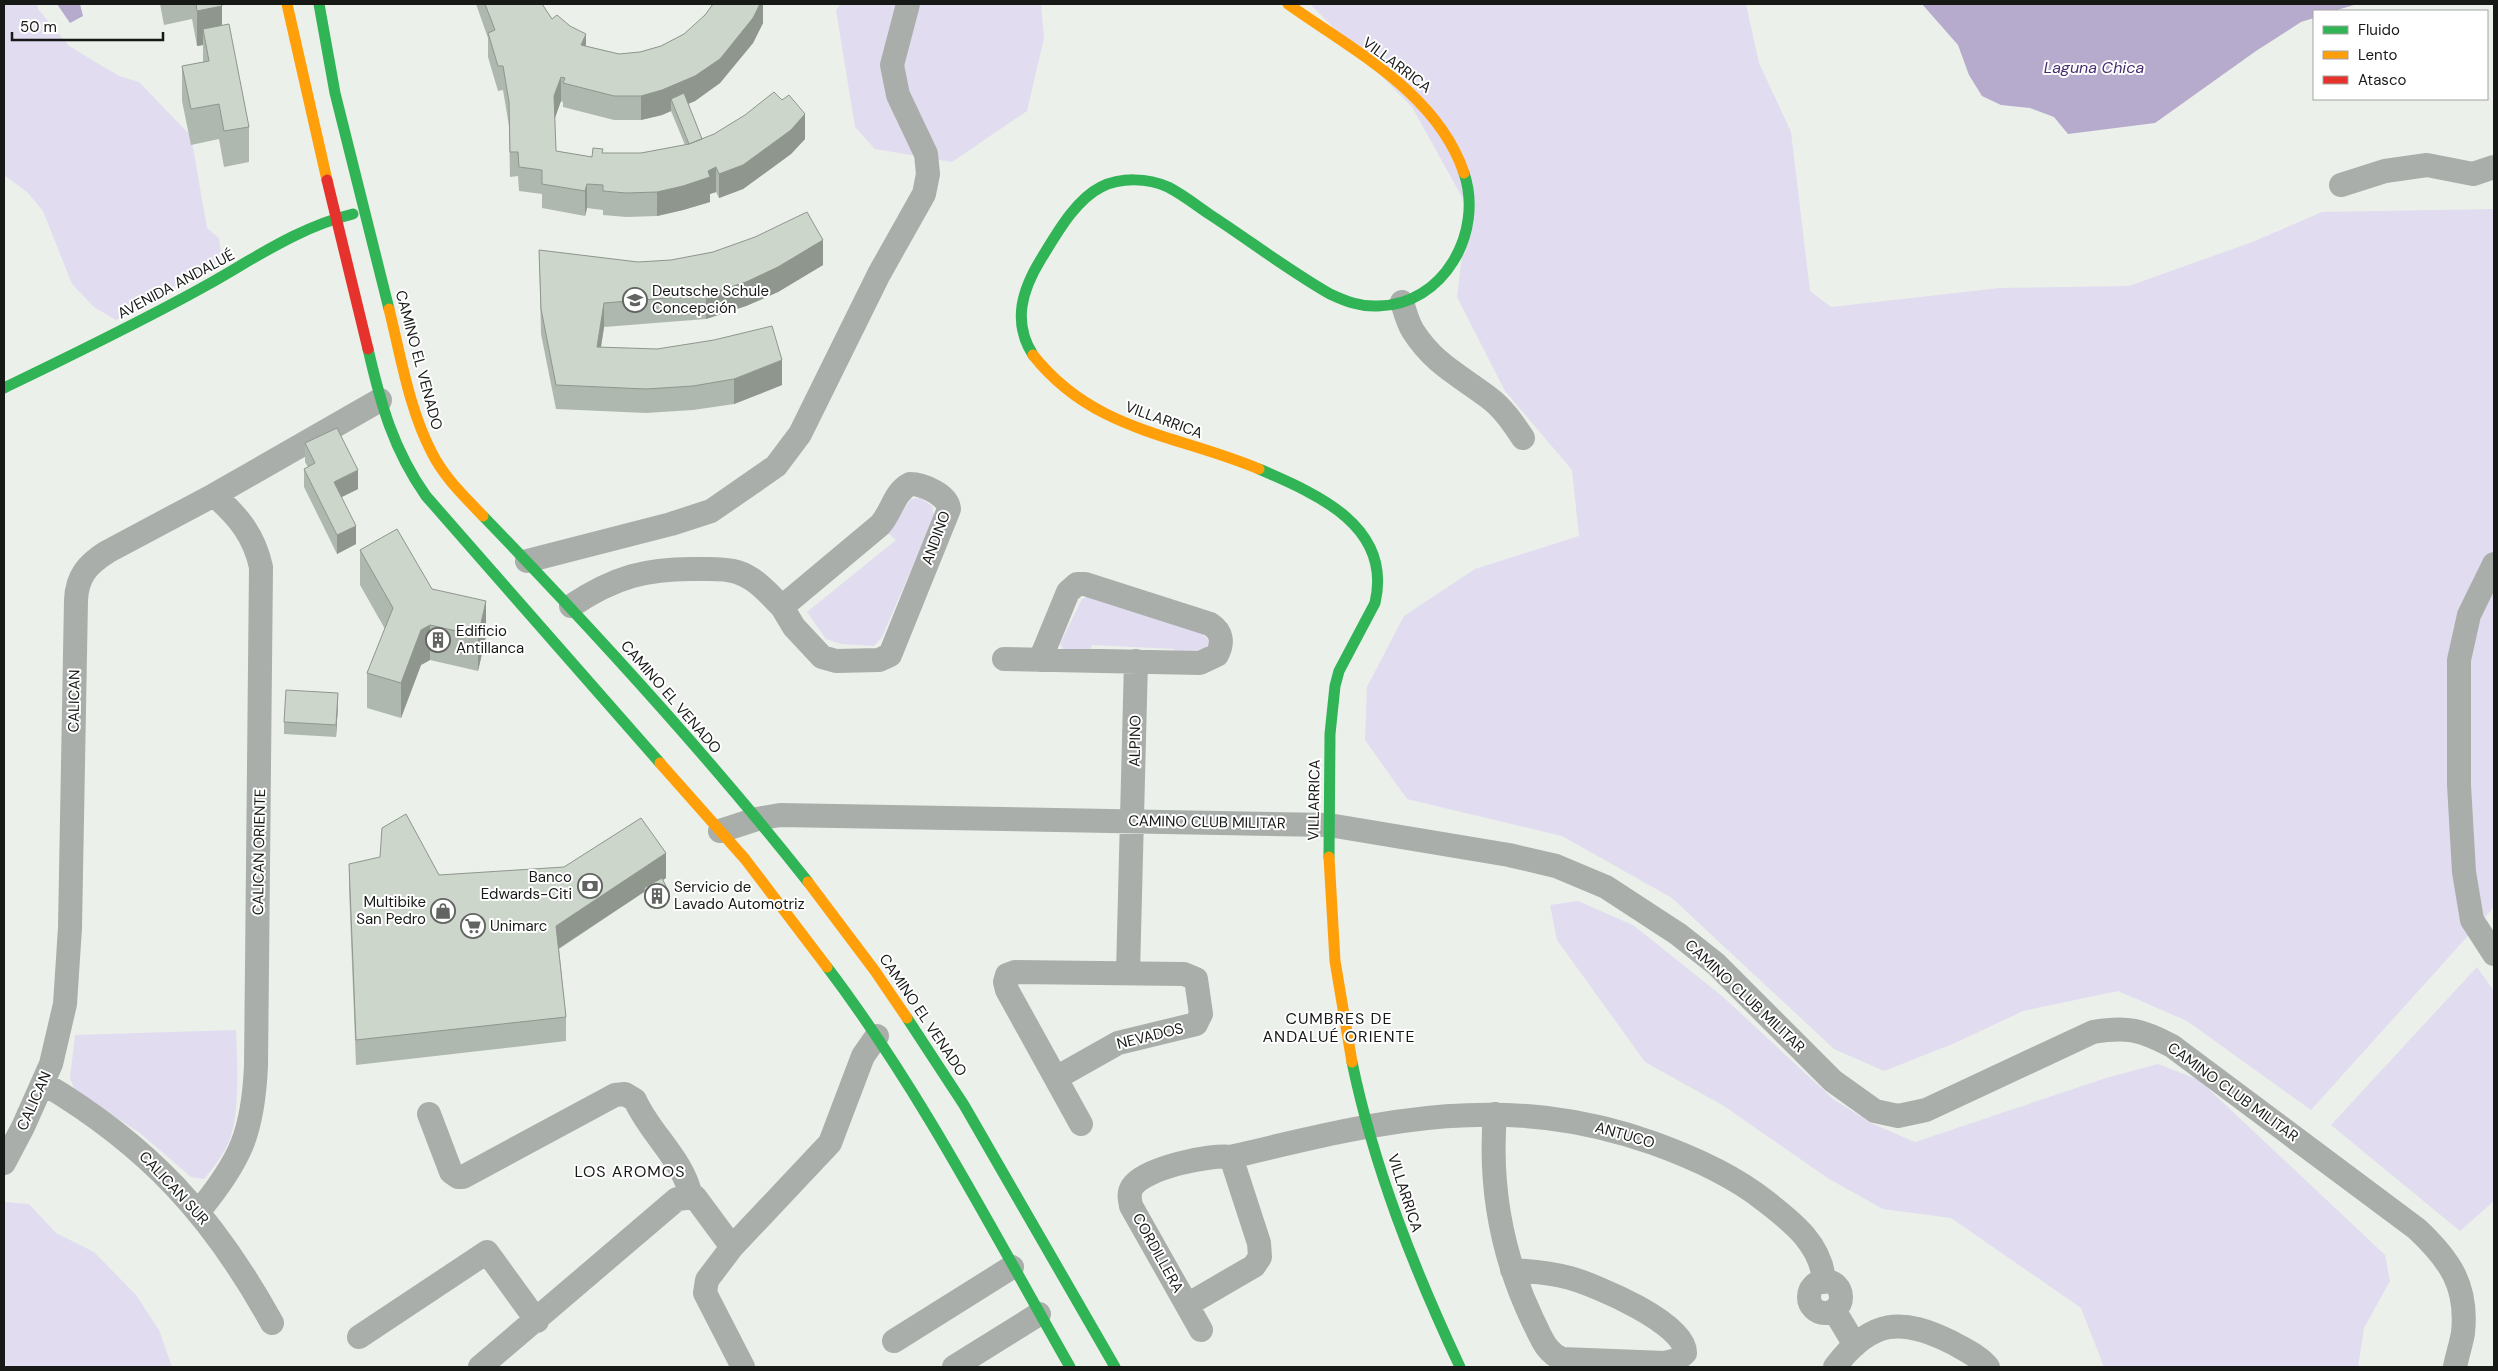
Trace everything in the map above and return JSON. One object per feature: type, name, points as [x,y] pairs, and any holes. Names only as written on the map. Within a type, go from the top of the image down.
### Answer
[{"type":"street","points":[[287,4],[300,69],[385,421],[399,456],[436,509],[720,831],[766,886],[877,1036],[926,1114],[1070,1367]]},
{"type":"street","name":"CAMINO EL VENADO","points":[[319,4],[335,93],[412,401],[424,437],[442,470],[453,485],[571,606],[757,819],[853,940],[927,1046],[964,1105],[1115,1367]]},
{"type":"street","points":[[527,561],[671,524],[710,510],[776,466],[800,434],[879,274],[924,194],[928,174],[926,154],[898,95],[892,65],[908,4]]},
{"type":"street","name":"VILLARRICA","points":[[1288,4],[1408,89],[1424,103],[1452,146],[1468,181],[1471,218],[1464,245],[1457,258],[1439,279],[1418,294],[1390,306],[1368,306],[1333,297],[1168,187],[1144,180],[1132,179],[1106,184],[1088,194],[1081,202],[1032,274],[1021,304],[1022,335],[1034,359],[1069,390],[1096,408],[1138,430],[1227,457],[1296,486],[1345,516],[1364,533],[1374,555],[1378,589],[1373,608],[1351,647],[1335,682],[1330,720],[1330,905],[1336,968],[1348,1044],[1368,1127],[1410,1254],[1460,1367]]},
{"type":"street","points":[[2341,185],[2386,170],[2427,165],[2473,174],[2494,167]]},
{"type":"street","name":"AVENIDA ANDALUÉ","points":[[4,388],[80,352],[335,217],[365,212]]},
{"type":"street","points":[[1402,302],[1411,329],[1423,345],[1443,366],[1489,397],[1504,411],[1523,438]]},
{"type":"street","name":"CALICAN","points":[[4,1163],[43,1083],[58,1036],[65,1004],[68,967],[76,588],[80,577],[94,560],[214,495],[380,400]]},
{"type":"street","name":"ANDINO","points":[[571,606],[595,590],[640,572],[678,568],[736,572],[760,583],[782,607],[794,627],[822,657],[836,661],[879,660],[888,657],[949,510],[947,502],[942,496],[916,484],[910,484],[902,488],[887,517],[880,525],[782,607]]},
{"type":"street","name":"CALICAN ORIENTE","points":[[199,1211],[229,1172],[244,1143],[253,1113],[256,1066],[261,567],[252,538],[243,523],[214,495]]},
{"type":"street","points":[[2494,564],[2480,588],[2469,615],[2459,660],[2459,785],[2464,834],[2464,872],[2472,920],[2494,954]]},
{"type":"street","points":[[1004,659],[1040,660],[1136,662],[1205,662],[1217,655],[1221,643],[1220,636],[1210,624],[1085,584],[1077,584],[1068,592],[1040,660]]},
{"type":"street","name":"ALPINO","points":[[1130,821],[1134,771],[1136,662]]},
{"type":"street","name":"CAMINO CLUB MILITAR","points":[[720,831],[757,819],[780,815],[1329,825],[1509,855],[1556,866],[1606,887],[1633,902],[1678,934],[1716,964],[1833,1081],[1875,1111],[1898,1116],[1926,1110],[2093,1032],[2118,1028],[2155,1038],[2186,1057],[2409,1223],[2439,1251],[2454,1272],[2460,1286],[2463,1333],[2455,1367]]},
{"type":"street","points":[[1128,973],[1130,821]]},
{"type":"street","name":"NEVADOS","points":[[1056,1078],[1118,1043],[1189,1027],[1199,1021],[1201,1014],[1198,983],[1193,976],[1184,974],[1015,972],[1010,973],[1005,978],[1007,990],[1081,1124]]},
{"type":"street","points":[[743,1367],[705,1293],[707,1280],[732,1247],[830,1143],[863,1056],[877,1036]]},
{"type":"street","name":"CALICAN SUR","points":[[43,1083],[110,1126],[164,1173],[199,1211],[236,1263],[272,1323]]},
{"type":"street","points":[[428,1114],[451,1172],[458,1177],[464,1177],[615,1095],[625,1094],[635,1100],[681,1170],[689,1186],[691,1196],[700,1202],[732,1247]]},
{"type":"street","points":[[1495,1114],[1493,1152],[1496,1203],[1501,1234],[1512,1270],[1545,1345],[1555,1356],[1569,1360],[1658,1364],[1678,1360],[1684,1353],[1682,1341],[1671,1328],[1617,1297],[1572,1278],[1533,1271],[1512,1270]]},
{"type":"street","name":"ANTUCO","points":[[1368,1127],[1431,1116],[1495,1114],[1537,1116],[1595,1126],[1667,1148],[1719,1171],[1756,1193],[1804,1234],[1819,1257],[1824,1282],[1812,1289],[1811,1303],[1820,1312],[1834,1310],[1855,1345]]},
{"type":"street","name":"CORDILLERA","points":[[1201,1330],[1131,1206],[1129,1194],[1132,1186],[1156,1172],[1214,1156],[1231,1157],[1338,1131],[1368,1127]]},
{"type":"street","name":"CORDILLERA","points":[[1187,1305],[1250,1270],[1260,1257],[1259,1243],[1231,1157]]},
{"type":"street","points":[[480,1367],[537,1321],[677,1199],[691,1196]]},
{"type":"street","points":[[359,1337],[486,1252],[537,1321]]},
{"type":"street","points":[[894,1341],[1012,1267]]},
{"type":"street","points":[[954,1367],[1040,1314]]},
{"type":"street","points":[[1835,1367],[1855,1345],[1879,1329],[1898,1325],[1908,1326],[1945,1339],[1977,1357],[1988,1367]]},
{"type":"shaded area","points":[[4,4],[37,4],[38,9],[69,46],[119,76],[139,82],[191,136],[207,228],[219,238],[222,259],[116,320],[94,307],[72,284],[43,211],[27,192],[4,175]]},
{"type":"shaded area","points":[[841,4],[1041,4],[1044,38],[1027,111],[952,162],[875,149],[855,127],[836,10]]},
{"type":"shaded area","points":[[1310,4],[1746,4],[1759,63],[1791,132],[1810,291],[1831,307],[2000,288],[2129,286],[2255,241],[2322,212],[2494,209],[2494,907],[2311,1110],[2187,1021],[2118,991],[2023,1011],[1955,1043],[1884,1071],[1834,1049],[1672,898],[1562,836],[1407,799],[1365,740],[1367,687],[1404,616],[1475,569],[1579,536],[1572,470],[1505,391],[1457,297],[1468,208],[1412,107]]},
{"type":"shaded area","points":[[920,498],[932,506],[934,517],[882,637],[874,646],[841,644],[826,639],[807,612],[896,540],[888,533],[911,499]]},
{"type":"shaded area","points":[[1089,596],[1203,634],[1209,641],[1207,649],[1177,657],[1174,649],[1092,645],[1089,654],[1064,650],[1060,644],[1082,599]]},
{"type":"shaded area","points":[[1578,901],[1633,925],[1722,996],[1833,1099],[1873,1124],[1915,1142],[2106,1078],[2158,1064],[2199,1080],[2385,1255],[2390,1281],[2364,1328],[2358,1367],[2104,1367],[2081,1308],[1951,1218],[1883,1209],[1829,1179],[1724,1106],[1645,1062],[1557,940],[1550,905]]},
{"type":"shaded area","points":[[2477,967],[2494,991],[2494,1201],[2460,1231],[2331,1125]]},
{"type":"shaded area","points":[[236,1030],[237,1086],[233,1128],[225,1150],[204,1179],[191,1177],[140,1133],[75,1091],[70,1078],[75,1035]]},
{"type":"shaded area","points":[[4,1202],[29,1204],[56,1233],[94,1252],[136,1295],[159,1330],[172,1367],[8,1367],[4,1363]]},
{"type":"water","points":[[57,4],[80,4],[83,16],[70,23]]},
{"type":"water","name":"Laguna Chica","points":[[1922,4],[2357,4],[2337,10],[2313,10],[2313,18],[2301,22],[2256,51],[2155,123],[2068,134],[2054,117],[2030,108],[2001,105],[1982,96],[1969,75],[1958,45]]},
{"type":"building","points":[[196,4],[222,4],[222,6],[197,11]]},
{"type":"building","points":[[485,4],[542,4],[552,19],[557,15],[570,26],[586,34],[581,45],[619,54],[640,52],[661,46],[684,34],[705,15],[713,4],[760,4],[753,18],[720,59],[695,76],[662,90],[641,96],[614,96],[563,83],[565,78],[561,77],[554,96],[556,151],[592,157],[593,148],[603,149],[602,153],[641,153],[689,144],[714,134],[745,115],[774,92],[782,100],[789,95],[805,114],[791,130],[743,165],[719,174],[716,167],[708,171],[710,177],[683,186],[657,192],[626,193],[603,191],[603,185],[587,184],[585,191],[542,184],[542,170],[519,167],[518,152],[510,152],[509,102],[503,66],[498,66],[488,33],[495,30]]},
{"type":"building","points":[[229,24],[249,127],[224,131],[219,104],[191,109],[182,66],[209,61],[203,29]]},
{"type":"building","points":[[684,93],[702,139],[689,144],[671,99]]},
{"type":"building","points":[[807,212],[823,240],[778,267],[746,282],[706,295],[604,303],[597,347],[657,349],[714,340],[772,326],[782,360],[734,379],[693,386],[646,389],[556,385],[541,309],[539,250],[638,262],[671,260],[713,252],[755,237]]},
{"type":"building","points":[[337,428],[358,470],[334,482],[356,526],[337,535],[304,469],[315,463],[305,443]]},
{"type":"building","points":[[397,529],[432,589],[486,601],[478,636],[430,625],[421,630],[401,683],[367,673],[393,608],[360,550]]},
{"type":"building","points":[[286,690],[338,693],[336,725],[284,722]]},
{"type":"building","points":[[406,814],[439,875],[564,867],[641,818],[666,853],[556,926],[566,1017],[356,1040],[349,864],[380,857],[382,828]]},
{"type":"building","points":[[662,878],[669,893],[651,902],[644,888]]},
{"type":"traffic: fast","points":[[319,4],[335,93],[389,309]]},
{"type":"traffic: fast","points":[[1033,355],[1027,343],[1021,318],[1022,306],[1029,282],[1041,259],[1067,219],[1083,200],[1101,187],[1126,180],[1143,180],[1168,187],[1314,285],[1353,303],[1365,306],[1378,306],[1401,302],[1422,293],[1439,279],[1453,261],[1463,241],[1468,219],[1469,196],[1464,173]]},
{"type":"traffic: fast","points":[[4,388],[157,312],[296,235],[353,214]]},
{"type":"traffic: fast","points":[[368,349],[383,408],[397,444],[426,496],[660,763]]},
{"type":"traffic: fast","points":[[1259,469],[1304,490],[1346,516],[1362,533],[1373,553],[1378,576],[1375,603],[1339,671],[1335,686],[1330,734],[1329,857]]},
{"type":"traffic: fast","points":[[483,516],[691,741],[808,882]]},
{"type":"traffic: fast","points":[[827,967],[861,1014],[925,1112],[1070,1367]]},
{"type":"traffic: fast","points":[[907,1018],[964,1105],[1115,1367]]},
{"type":"traffic: fast","points":[[1352,1062],[1372,1141],[1397,1218],[1427,1293],[1460,1367]]},
{"type":"traffic: slow","points":[[287,4],[327,180]]},
{"type":"traffic: slow","points":[[1288,4],[1366,57],[1414,97],[1434,119],[1451,145],[1464,173]]},
{"type":"traffic: slow","points":[[389,309],[411,401],[424,436],[442,470],[483,516]]},
{"type":"traffic: slow","points":[[1033,355],[1057,381],[1082,400],[1109,416],[1138,428],[1259,469]]},
{"type":"traffic: slow","points":[[660,763],[745,859],[827,967]]},
{"type":"traffic: slow","points":[[1329,857],[1335,961],[1352,1062]]},
{"type":"traffic: slow","points":[[808,882],[875,971],[907,1018]]},
{"type":"traffic: jam","points":[[327,180],[368,349]]},
{"type":"place","name":"Deutsche Schule Concepción","points":[[635,300]]},
{"type":"place","name":"Edificio Antillanca","points":[[438,640]]},
{"type":"place","name":"Banco Edwards-Citi","points":[[590,886]]},
{"type":"place","name":"Servicio de Lavado Automotriz","points":[[657,896]]},
{"type":"place","name":"Multibike San Pedro","points":[[443,911]]},
{"type":"place","name":"Unimarc","points":[[473,926]]},
{"type":"district","name":"CUMBRES DE ANDALUÉ ORIENTE","points":[[1339,1027]]},
{"type":"district","name":"LOS AROMOS","points":[[630,1171]]}]
